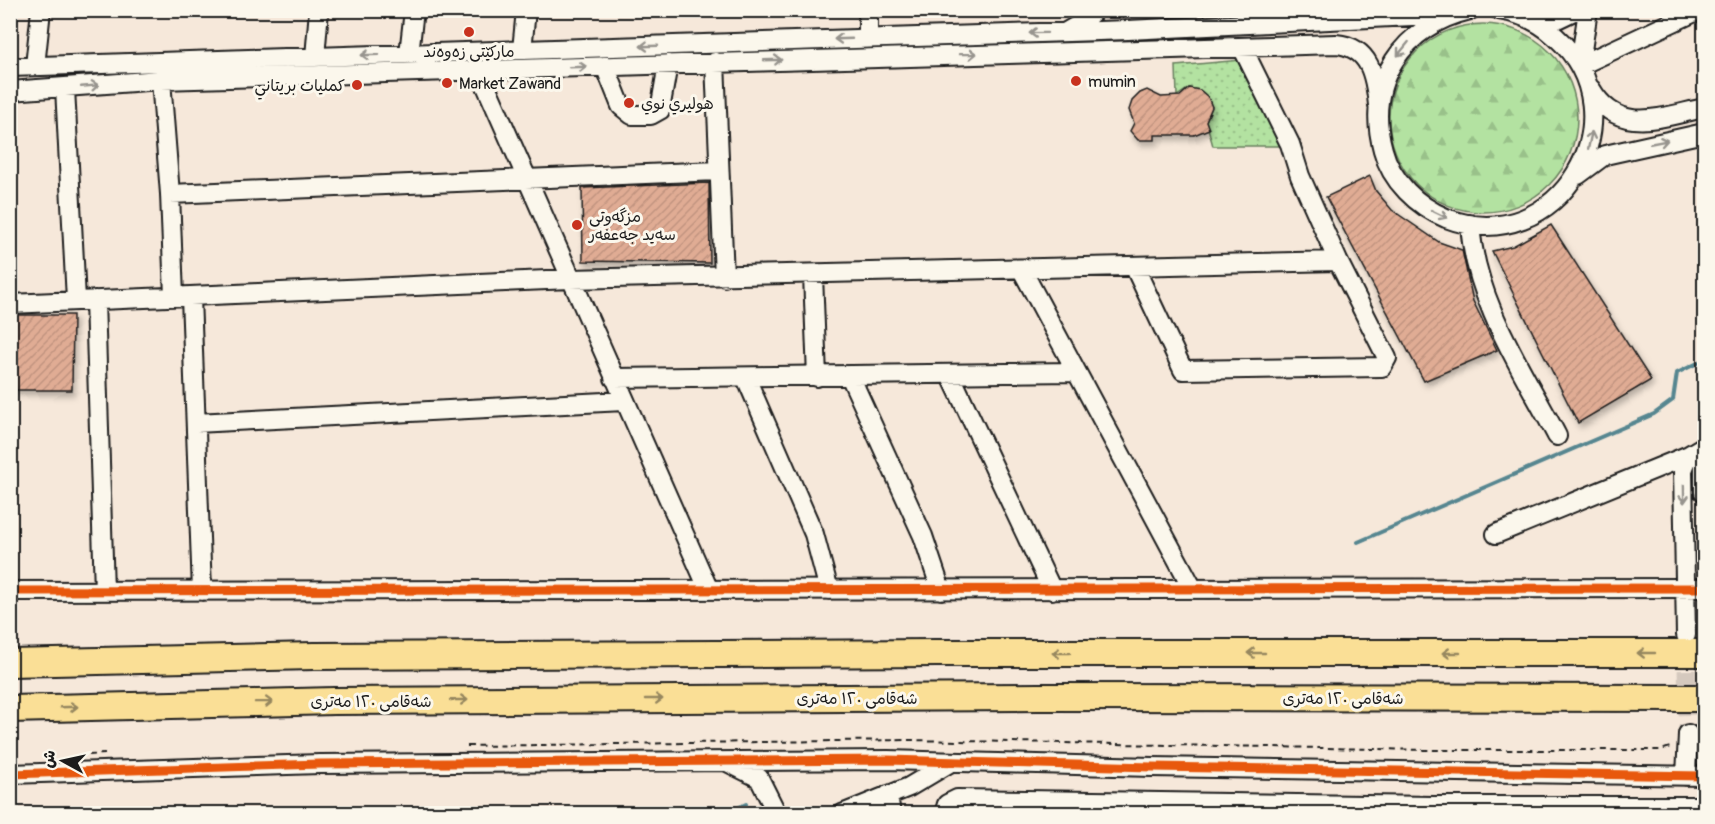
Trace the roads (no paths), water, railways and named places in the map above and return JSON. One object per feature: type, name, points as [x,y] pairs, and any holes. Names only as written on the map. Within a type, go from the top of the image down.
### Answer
[{"type":"highway","points":[[10,663],[326,656],[939,652],[1704,653]]},
{"type":"highway","name":"شەقامی ١٢٠ مەتری","points":[[10,709],[334,701],[1039,697],[1704,698]]},
{"type":"street","points":[[35,66],[41,10]]},
{"type":"street","points":[[315,57],[320,10]]},
{"type":"street","points":[[409,54],[414,10]]},
{"type":"street","points":[[522,50],[526,10]]},
{"type":"street","points":[[868,10],[868,38]]},
{"type":"street","points":[[1066,32],[1095,10]]},
{"type":"street","points":[[1104,10],[1112,23],[1128,30]]},
{"type":"street","points":[[1536,22],[1553,21],[1576,10]]},
{"type":"street","points":[[1571,183],[1580,168],[1592,133],[1593,115],[1582,69],[1588,10]]},
{"type":"street","points":[[1582,69],[1699,10]]},
{"type":"street","points":[[1502,11],[1536,22],[1563,43],[1582,69],[1605,109],[1626,120],[1704,108]]},
{"type":"street","points":[[10,67],[1128,30],[1460,12]]},
{"type":"street","points":[[1378,105],[1388,71],[1408,42],[1437,21],[1460,12]]},
{"type":"street","points":[[1343,19],[1349,32],[1343,45]]},
{"type":"street","points":[[924,36],[924,55]]},
{"type":"street","points":[[10,91],[161,80],[924,55],[1343,45],[1355,50],[1370,64],[1375,77],[1378,122],[1384,154],[1400,183],[1431,210],[1470,224],[1502,224],[1532,214],[1558,196],[1588,165],[1605,155],[1704,133]]},
{"type":"street","points":[[1135,268],[1183,370],[1382,367],[1387,358],[1338,261],[1300,176],[1290,144],[1242,47]]},
{"type":"street","points":[[715,62],[724,277]]},
{"type":"street","points":[[605,66],[621,106],[632,115],[651,115],[660,110],[668,64]]},
{"type":"street","points":[[479,70],[524,178],[708,588]]},
{"type":"street","points":[[161,80],[170,194],[196,423],[202,591]]},
{"type":"street","points":[[65,88],[76,300]]},
{"type":"street","points":[[170,194],[718,171]]},
{"type":"street","points":[[1470,224],[1474,259],[1484,293],[1557,436]]},
{"type":"street","points":[[10,304],[570,279],[1135,268],[1338,261]]},
{"type":"street","points":[[1022,270],[1193,590]]},
{"type":"street","points":[[813,275],[817,377]]},
{"type":"street","points":[[95,300],[104,591]]},
{"type":"street","points":[[614,378],[1076,372]]},
{"type":"street","points":[[950,374],[1052,590]]},
{"type":"street","points":[[850,376],[923,536],[941,590]]},
{"type":"street","points":[[746,378],[814,534],[829,590]]},
{"type":"street","points":[[196,423],[624,401]]},
{"type":"street","points":[[1699,453],[1704,492]]},
{"type":"street","points":[[1496,534],[1699,453]]},
{"type":"street","points":[[1686,635],[1683,470],[1699,453]]},
{"type":"street","points":[[10,591],[1704,588]]},
{"type":"street","points":[[1686,776],[1687,738]]},
{"type":"street","points":[[10,774],[320,764],[722,760],[1704,776]]},
{"type":"street","points":[[722,760],[759,778],[777,813]]},
{"type":"street","points":[[842,813],[888,795],[951,762]]},
{"type":"street","points":[[888,795],[891,813]]},
{"type":"street","points":[[944,813],[947,804],[957,799],[1325,809],[1434,810],[1704,806]]},
{"type":"waterway","points":[[1358,542],[1654,414],[1673,400],[1677,373],[1704,360]]},
{"type":"waterway","points":[[725,814],[746,804]]},
{"type":"tunnel","points":[[1686,643],[1688,734]]},
{"type":"place","name":"مارکێتی زەوەند","points":[[469,32]]},
{"type":"place","name":"mumin","points":[[1076,81]]},
{"type":"place","name":"Market Zawand","points":[[447,83]]},
{"type":"place","name":"كمليات بريتاني","points":[[357,85]]},
{"type":"place","name":"هوليري نوي","points":[[629,103]]},
{"type":"place","name":"مزگەوتی سەید جەعفەر","points":[[577,225]]}]
